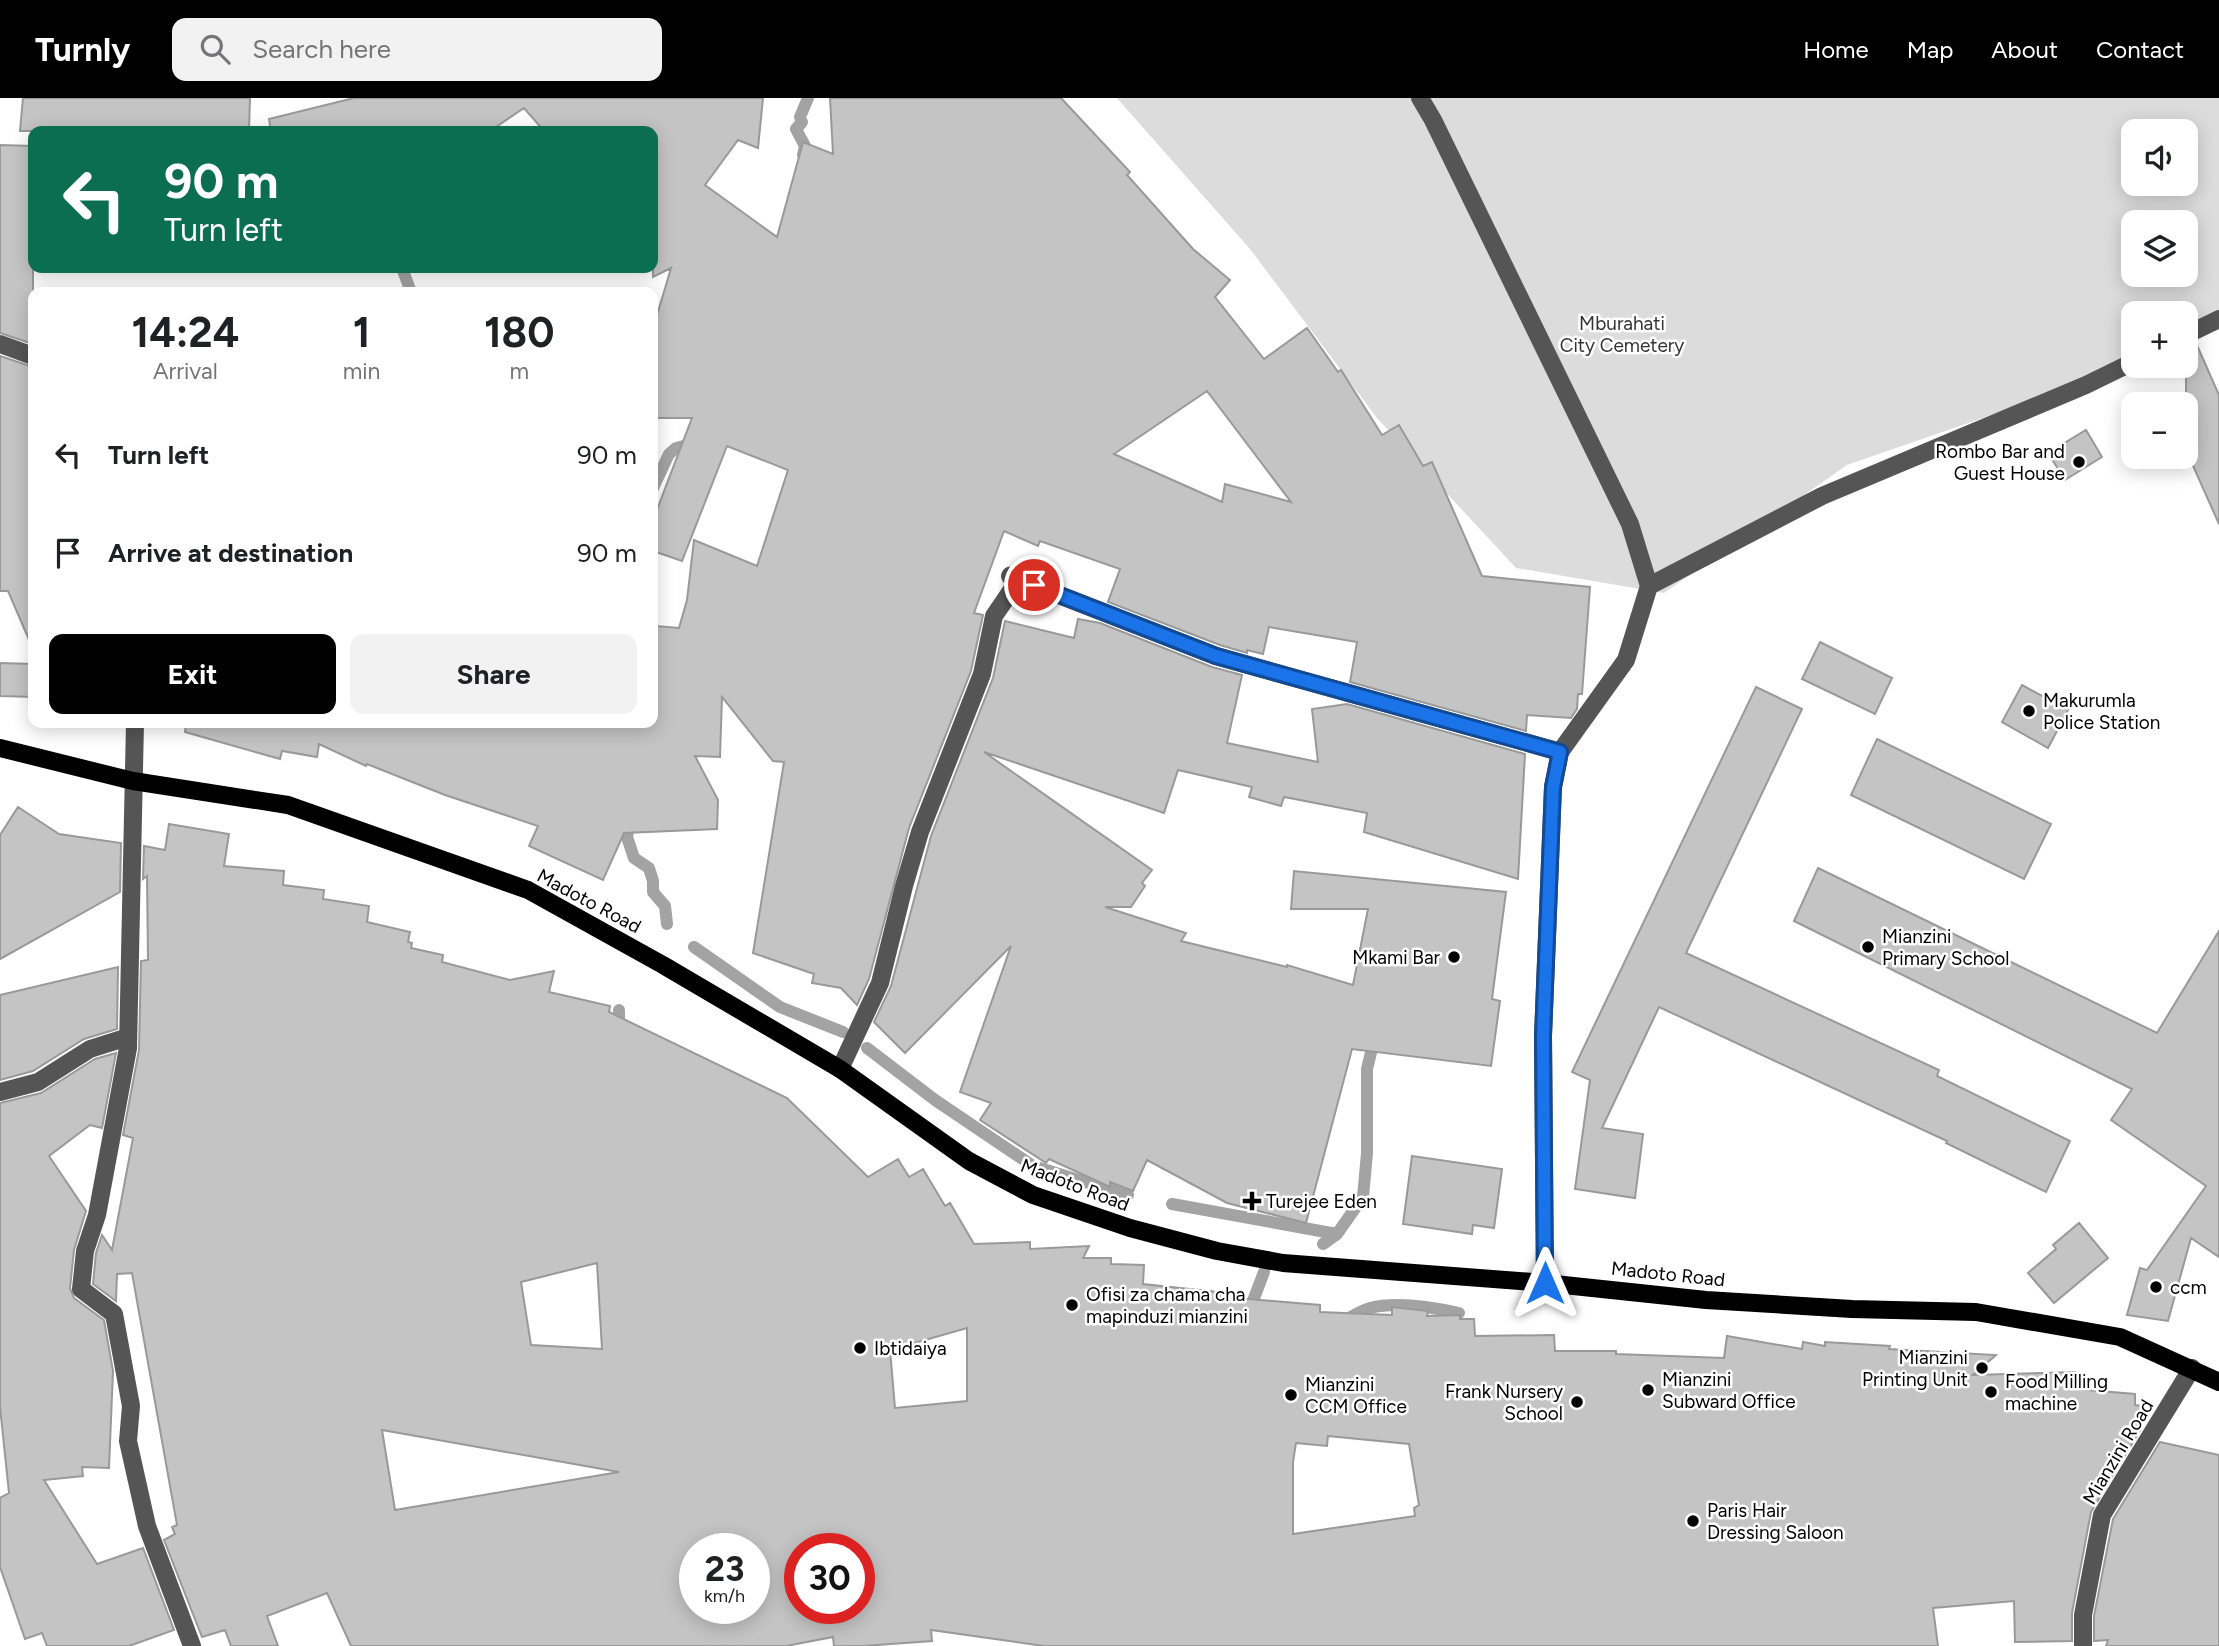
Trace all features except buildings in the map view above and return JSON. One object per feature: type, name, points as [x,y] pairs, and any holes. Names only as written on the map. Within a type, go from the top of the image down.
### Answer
[{"type":"main road","name":"Madoto Road","points":[[0,748],[133,781],[288,805],[528,890],[675,972],[839,1069],[969,1161],[1033,1195],[1130,1228],[1217,1251],[1283,1264],[1545,1283],[1706,1300],[1852,1310],[1976,1312],[2120,1337],[2219,1382]]},
{"type":"street","points":[[1420,98],[1630,524],[1649,586],[1626,660],[1560,752],[1553,787],[1543,1036],[1545,1283]]},
{"type":"street","points":[[2198,329],[2219,319]]},
{"type":"street","points":[[0,344],[28,354]]},
{"type":"street","points":[[1649,586],[1822,496],[2121,368]]},
{"type":"street","points":[[839,1069],[880,983],[920,832],[982,674],[994,616],[1013,588],[1021,584],[1010,576],[1216,656],[1560,752]]},
{"type":"street","points":[[135,728],[128,1037],[111,1150],[97,1215],[85,1251],[80,1289],[114,1314],[131,1406],[128,1441],[147,1526],[192,1646]]},
{"type":"street","points":[[0,1092],[38,1082],[90,1049],[128,1037]]},
{"type":"street","name":"Mianzini Road","points":[[2083,1646],[2083,1615],[2102,1515],[2192,1368]]},
{"type":"green space","name":"Mburahati City Cemetery","points":[[1117,98],[2219,98],[2219,325],[2198,334],[2198,301],[2121,301],[2121,366],[2061,391],[1847,465],[1664,593],[1516,568],[1377,418],[1250,249]]},
{"type":"waterway","points":[[800,117],[808,98]]},
{"type":"waterway","points":[[802,122],[796,129],[805,146],[803,155]]},
{"type":"waterway","points":[[404,273],[409,287]]},
{"type":"waterway","points":[[658,477],[669,454],[676,448],[696,443]]},
{"type":"waterway","points":[[630,818],[627,837],[634,858],[649,868],[653,892],[665,906],[667,924]]},
{"type":"waterway","points":[[694,947],[780,1007],[843,1032]]},
{"type":"waterway","points":[[619,1010],[619,1034]]},
{"type":"waterway","points":[[1323,1244],[1337,1234],[1363,1197],[1367,1153],[1367,1069],[1375,1036]]},
{"type":"waterway","points":[[867,1048],[935,1100],[1033,1166],[1128,1195]]},
{"type":"waterway","points":[[1172,1204],[1337,1234]]},
{"type":"waterway","points":[[1248,1314],[1264,1272]]},
{"type":"waterway","points":[[1351,1324],[1349,1318],[1380,1306],[1414,1306],[1459,1313]]},
{"type":"place","name":"Rombo Bar and Guest House","points":[[2079,462]]},
{"type":"place","name":"Makurumla Police Station","points":[[2029,711]]},
{"type":"place","name":"Mianzini Primary School","points":[[1868,947]]},
{"type":"place","name":"Mkami Bar","points":[[1454,957]]},
{"type":"place","name":"Turejee Eden","points":[[1252,1201]]},
{"type":"place","name":"ccm","points":[[2156,1287]]},
{"type":"place","name":"Ofisi za chama cha mapinduzi mianzini","points":[[1072,1305]]},
{"type":"place","name":"Ibtidaiya","points":[[860,1348]]},
{"type":"place","name":"Mianzini Printing Unit","points":[[1982,1368]]},
{"type":"place","name":"Mianzini Subward Office","points":[[1648,1390]]},
{"type":"place","name":"Food Milling machine","points":[[1991,1392]]},
{"type":"place","name":"Mianzini CCM Office","points":[[1291,1395]]},
{"type":"place","name":"Frank Nursery School","points":[[1577,1402]]},
{"type":"place","name":"Paris Hair Dressing Saloon","points":[[1693,1521]]},
{"type":"route","points":[[1034,585],[1216,656],[1560,752],[1553,787],[1543,1036],[1545,1283]]}]
